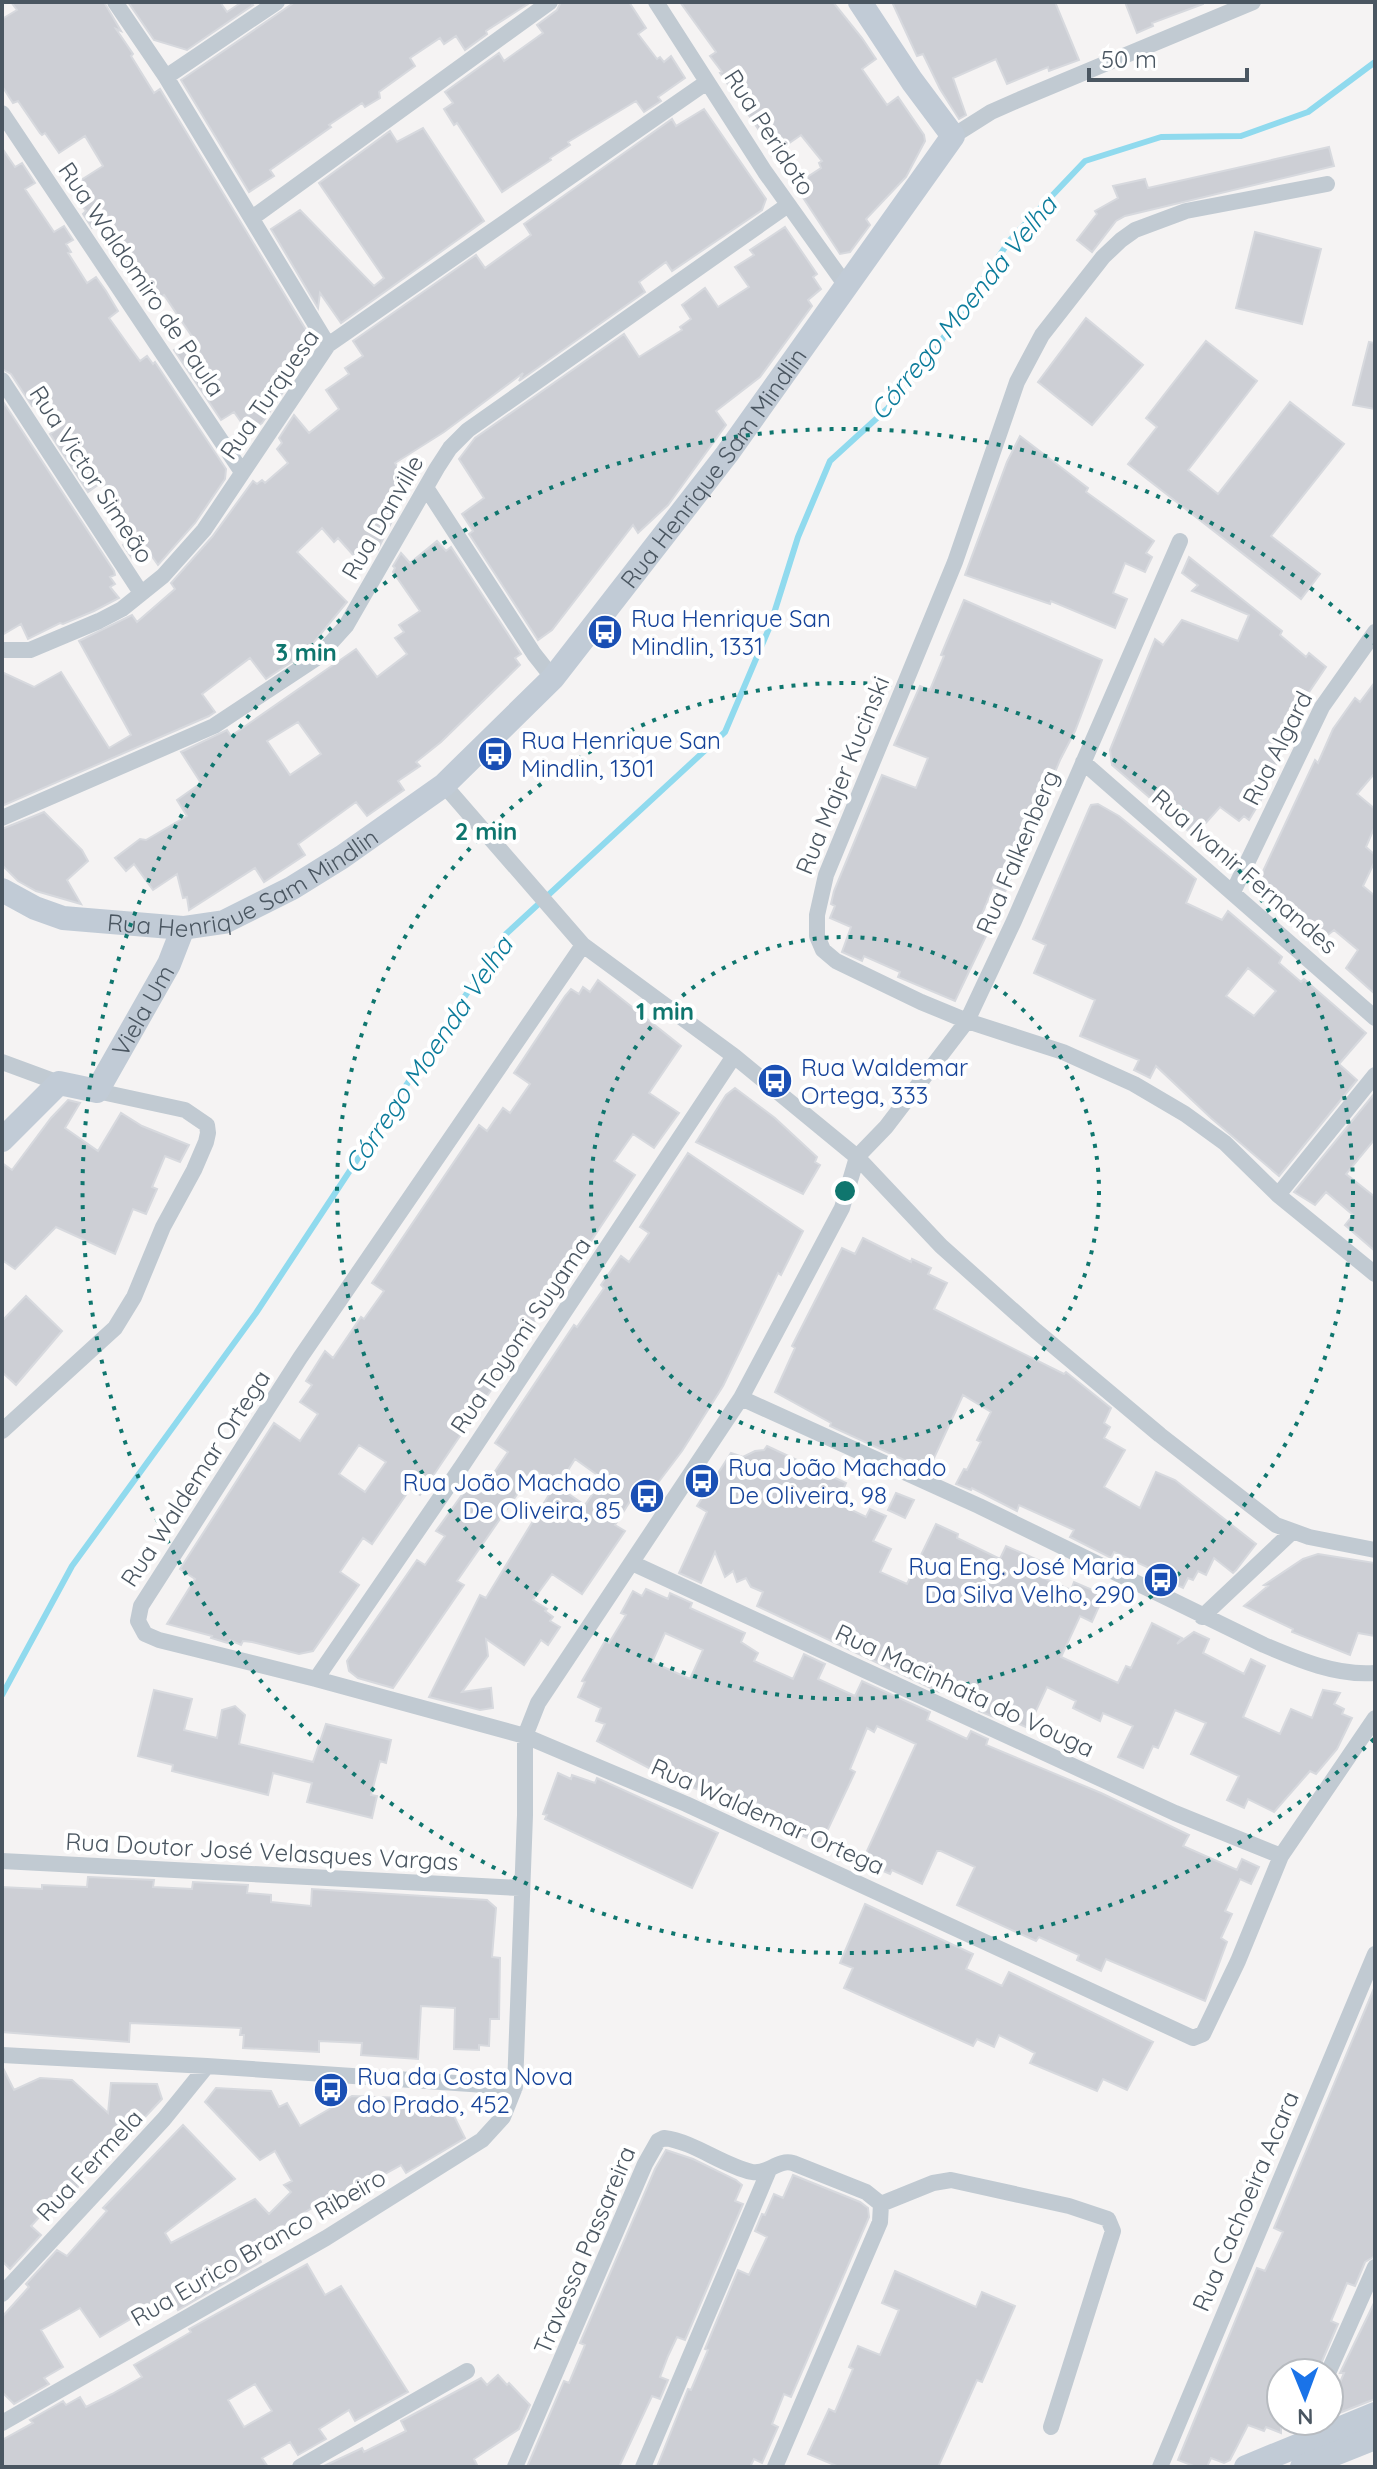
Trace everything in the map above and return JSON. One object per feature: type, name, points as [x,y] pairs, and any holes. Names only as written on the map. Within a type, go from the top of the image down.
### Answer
[{"type":"street","points":[[115,2],[166,77],[328,345]]},
{"type":"street","points":[[166,77],[277,2]]},
{"type":"street","points":[[252,218],[550,2]]},
{"type":"street","name":"Rua Peridoto","points":[[656,2],[788,205],[847,287]]},
{"type":"street","points":[[860,2],[953,136],[1003,106],[1253,2]]},
{"type":"street","name":"Rua Turquesa","points":[[2,650],[19,652],[41,646],[99,621],[122,609],[163,576],[204,530],[328,345],[707,82]]},
{"type":"street","name":"Rua Waldomiro de Paula","points":[[2,113],[242,472]]},
{"type":"street","name":"Rua Henrique Sam Mindlin","points":[[2,890],[35,908],[63,918],[183,928],[224,922],[292,888],[342,857],[444,785],[553,678],[727,454],[953,136]]},
{"type":"street","name":"Rua Majer Kucinski","points":[[1327,184],[1186,211],[1144,227],[1121,240],[1103,257],[1042,335],[1017,382],[955,562],[826,875],[817,915],[817,936],[823,950],[836,961],[967,1021],[1063,1052],[1134,1084],[1185,1114],[1225,1143],[1278,1195],[1375,1274]]},
{"type":"street","name":"Rua Danville","points":[[2,818],[214,726],[318,657],[346,626],[450,448],[468,430],[788,205]]},
{"type":"street","name":"Rua Victor Simeão","points":[[2,380],[141,593]]},
{"type":"street","points":[[427,489],[534,654],[553,678]]},
{"type":"street","name":"Rua Falkenberg","points":[[857,1157],[886,1127],[967,1021],[1180,541]]},
{"type":"street","name":"Rua Algard","points":[[1233,892],[1322,707],[1375,632]]},
{"type":"street","name":"Rua Ivanir Fernandes","points":[[1083,762],[1375,1018]]},
{"type":"street","points":[[444,785],[583,945],[734,1056],[857,1157],[941,1246],[1036,1331],[1222,1485],[1291,1533],[1375,1550]]},
{"type":"street","name":"Viela Um","points":[[97,1091],[169,964],[183,928]]},
{"type":"street","name":"Rua Waldemar Ortega","points":[[583,945],[300,1358],[141,1606],[139,1628],[150,1636],[525,1736],[806,1858],[1193,2038],[1203,2034],[1238,1961],[1281,1856],[1375,1718]]},
{"type":"street","name":"Rua Toyomi Suyama","points":[[316,1679],[462,1466],[734,1056]]},
{"type":"street","points":[[2,1062],[59,1083],[185,1110],[207,1125],[208,1133],[194,1170],[163,1227],[134,1297],[115,1328],[2,1431]]},
{"type":"street","points":[[1278,1195],[1375,1075]]},
{"type":"street","points":[[2,1140],[59,1083]]},
{"type":"street","points":[[2,2055],[515,2087],[525,1736],[538,1703],[741,1398],[842,1208],[857,1157]]},
{"type":"street","points":[[741,1398],[979,1506],[1202,1617],[1304,1662],[1375,1673]]},
{"type":"street","points":[[1202,1617],[1291,1533]]},
{"type":"street","name":"Rua Macinhata do Vouga","points":[[632,1563],[1175,1813],[1281,1856]]},
{"type":"street","name":"Rua Doutor José Velasques Vargas","points":[[2,1861],[520,1888]]},
{"type":"street","name":"Rua Cachoeira Acara","points":[[1160,2467],[1371,1975],[1375,1954]]},
{"type":"street","name":"Rua Fermela","points":[[2,2294],[164,2119],[207,2066]]},
{"type":"street","name":"Rua Eurico Branco Ribeiro","points":[[2,2423],[326,2238],[482,2140],[503,2117],[515,2087]]},
{"type":"street","name":"Travessa Passareira","points":[[515,2467],[626,2207],[658,2141],[668,2138],[751,2171],[769,2170],[782,2162],[793,2163],[866,2192],[881,2204]]},
{"type":"street","points":[[643,2467],[769,2170]]},
{"type":"street","points":[[775,2467],[876,2233],[881,2204],[933,2183],[951,2180],[1069,2206],[1108,2219],[1113,2231],[1051,2427]]},
{"type":"street","points":[[1335,2357],[1375,2267]]},
{"type":"street","points":[[300,2467],[467,2371]]},
{"type":"street","points":[[1345,2422],[1375,2414]]},
{"type":"street","points":[[1246,2467],[1300,2437]]},
{"type":"street","points":[[1302,2467],[1375,2438]]},
{"type":"building","points":[[11,2],[104,2],[121,31],[116,29],[133,54],[131,56],[154,93],[160,89],[314,343],[287,361],[296,373],[262,423],[252,430],[249,427],[246,429],[234,412],[221,420],[174,350],[193,338],[164,295],[153,298],[130,262],[125,266],[100,229],[96,226],[92,228],[83,214],[86,211],[76,198],[85,192],[78,182],[103,166],[85,136],[59,153],[45,133],[40,133],[18,101],[13,103],[2,86],[2,19],[17,10]]},
{"type":"building","points":[[128,2],[220,2],[227,12],[242,2],[253,5],[187,50],[154,40]]},
{"type":"building","points":[[295,2],[531,2],[486,31],[487,34],[465,50],[456,36],[444,44],[440,38],[410,58],[415,66],[379,92],[380,98],[365,107],[362,103],[329,125],[331,127],[270,170],[274,176],[249,192],[181,80]]},
{"type":"building","points":[[561,2],[629,2],[646,28],[638,34],[657,59],[660,57],[664,62],[671,56],[685,78],[658,97],[661,101],[644,112],[636,101],[568,142],[570,145],[551,160],[502,192],[457,123],[454,125],[444,109],[453,103],[445,92],[499,53],[504,61],[543,33],[537,25],[557,10]]},
{"type":"building","points":[[680,2],[833,2],[862,38],[876,59],[862,69],[887,105],[898,97],[925,141],[906,177],[866,219],[870,225],[850,252],[840,254],[798,190],[798,183],[821,168],[819,163],[822,161],[801,135],[782,148],[770,131],[763,136],[710,56],[716,52]]},
{"type":"building","points":[[892,2],[1055,2],[1079,60],[1049,71],[1048,67],[1007,84],[996,59],[953,78],[966,115],[959,119],[923,54],[917,56]]},
{"type":"building","points":[[1125,2],[1203,4],[1152,23],[1153,26],[1137,33]]},
{"type":"building","points":[[704,109],[766,199],[762,210],[672,271],[666,262],[639,282],[645,292],[395,463],[406,480],[395,487],[403,499],[378,549],[372,543],[355,557],[338,538],[334,542],[322,528],[297,552],[347,602],[305,653],[266,679],[250,658],[202,694],[215,712],[209,716],[2,806],[2,672],[34,687],[61,672],[109,748],[131,735],[79,641],[132,615],[137,622],[175,589],[171,583],[212,537],[253,481],[257,484],[262,480],[265,483],[288,463],[277,449],[282,443],[279,438],[294,415],[309,433],[339,409],[326,390],[349,374],[345,368],[363,356],[353,341],[476,255],[485,268],[531,235],[524,224],[672,119],[676,126]]},
{"type":"building","points":[[423,128],[484,221],[341,323],[320,293],[318,308],[271,229],[300,210],[374,286],[384,278],[319,183],[390,131],[397,142]]},
{"type":"building","points":[[1329,147],[1334,166],[1125,216],[1116,221],[1092,252],[1077,240],[1097,214],[1095,211],[1118,198],[1113,186],[1145,179],[1148,188]]},
{"type":"building","points":[[2,148],[15,167],[22,163],[35,183],[25,189],[54,232],[64,226],[73,240],[66,244],[71,252],[68,253],[87,283],[96,277],[106,291],[118,311],[109,318],[140,361],[147,356],[153,364],[155,362],[226,469],[225,479],[195,523],[158,565],[146,548],[132,558],[123,545],[134,536],[102,482],[88,492],[50,434],[59,428],[42,400],[32,406],[11,374],[2,369]]},
{"type":"building","points":[[785,227],[817,274],[813,277],[821,289],[808,300],[812,306],[760,377],[716,411],[726,425],[668,505],[638,533],[633,525],[552,630],[538,640],[469,534],[473,531],[462,514],[484,498],[459,459],[475,438],[624,334],[639,357],[682,330],[680,327],[691,319],[682,305],[705,288],[718,307],[749,287],[735,267],[754,255],[750,250]]},
{"type":"building","points":[[1255,232],[1321,249],[1302,324],[1236,308]]},
{"type":"building","points":[[1086,318],[1143,365],[1092,425],[1038,382]]},
{"type":"building","points":[[1206,341],[1257,381],[1188,470],[1218,494],[1290,402],[1344,444],[1271,536],[1320,574],[1301,599],[1128,464],[1157,427],[1146,418]]},
{"type":"building","points":[[1369,342],[1375,343],[1375,409],[1353,405]]},
{"type":"building","points":[[2,400],[114,571],[115,575],[110,577],[115,584],[110,587],[119,598],[28,639],[21,624],[2,635]]},
{"type":"building","points":[[1020,436],[1088,488],[1086,492],[1154,541],[1146,553],[1152,557],[1145,572],[1125,563],[1113,593],[1127,599],[1115,628],[1051,601],[1050,604],[965,575],[1007,462]]},
{"type":"building","points":[[437,541],[446,551],[451,547],[521,654],[515,658],[520,665],[441,742],[416,762],[420,766],[398,781],[404,790],[367,816],[356,802],[298,844],[305,855],[264,882],[255,868],[189,910],[177,874],[153,890],[134,864],[126,871],[115,858],[140,839],[146,840],[187,816],[177,800],[201,783],[181,752],[227,730],[231,736],[356,649],[377,677],[407,654],[395,638],[404,632],[399,625],[420,611],[393,572],[393,566],[401,553],[410,563]],"holes":[[[298,722],[321,754],[290,775],[267,741]]]},
{"type":"building","points":[[1189,557],[1282,631],[1280,635],[1306,657],[1309,653],[1326,667],[1305,698],[1261,800],[1249,820],[1244,816],[1239,821],[1220,807],[1194,836],[1112,765],[1110,750],[1155,639],[1163,645],[1182,620],[1238,641],[1249,615],[1192,591],[1198,585],[1182,573]]},
{"type":"building","points":[[964,600],[1102,660],[1075,731],[1005,892],[993,887],[976,929],[987,934],[955,1001],[898,977],[900,972],[864,956],[862,961],[842,952],[851,927],[830,918],[835,906],[831,904],[834,891],[882,775],[916,788],[928,758],[894,745],[920,686],[930,690]]},
{"type":"building","points":[[1375,682],[1375,773],[1357,794],[1375,809],[1375,826],[1366,847],[1375,855],[1375,861],[1363,886],[1375,896],[1375,994],[1346,968],[1358,950],[1334,930],[1324,938],[1277,900],[1274,903],[1260,892],[1258,882],[1315,760],[1318,763],[1333,729],[1355,698],[1360,702]]},
{"type":"building","points":[[1098,804],[1119,816],[1196,879],[1186,903],[1222,920],[1228,911],[1282,957],[1279,963],[1301,982],[1304,979],[1366,1033],[1339,1064],[1357,1080],[1279,1176],[1156,1066],[1150,1078],[1134,1070],[1139,1060],[1080,1036],[1095,1000],[1034,973],[1046,945],[1033,939],[1091,805]],"holes":[[[1248,968],[1276,991],[1254,1016],[1226,996]]]},
{"type":"building","points":[[44,812],[82,850],[88,861],[67,880],[81,904],[36,891],[18,881],[2,865],[2,829]]},
{"type":"building","points":[[598,980],[681,1046],[649,1093],[679,1113],[654,1148],[633,1134],[614,1161],[635,1175],[539,1319],[518,1344],[521,1346],[420,1495],[410,1489],[372,1544],[363,1538],[340,1572],[359,1585],[313,1651],[299,1654],[252,1642],[243,1641],[241,1645],[230,1640],[228,1643],[167,1624],[195,1579],[180,1569],[274,1423],[300,1441],[318,1414],[300,1402],[312,1385],[306,1381],[325,1351],[333,1358],[361,1317],[364,1319],[384,1291],[372,1283],[479,1125],[487,1131],[503,1108],[510,1113],[530,1084],[514,1073],[565,996],[571,989],[579,994],[583,987],[590,992]],"holes":[[[359,1445],[386,1462],[365,1492],[339,1474]]]},
{"type":"building","points":[[735,1088],[775,1118],[817,1157],[815,1162],[820,1165],[803,1194],[696,1142],[726,1095]]},
{"type":"building","points":[[1374,1094],[1375,1139],[1346,1174],[1375,1197],[1375,1251],[1345,1225],[1353,1215],[1326,1192],[1315,1205],[1294,1192]]},
{"type":"building","points":[[68,1100],[80,1103],[65,1128],[98,1151],[121,1113],[142,1126],[189,1145],[180,1162],[165,1156],[152,1187],[157,1189],[146,1214],[133,1209],[115,1254],[56,1227],[15,1269],[2,1260],[2,1163],[12,1170]]},
{"type":"building","points":[[688,1153],[803,1231],[781,1275],[778,1273],[723,1386],[682,1451],[654,1488],[643,1481],[615,1525],[625,1531],[582,1594],[552,1574],[533,1600],[547,1609],[545,1611],[553,1617],[550,1621],[560,1627],[548,1645],[541,1640],[524,1665],[486,1639],[488,1656],[462,1692],[491,1688],[493,1708],[480,1710],[429,1697],[480,1595],[486,1598],[555,1485],[585,1505],[603,1479],[575,1459],[558,1486],[534,1470],[457,1581],[464,1585],[393,1688],[358,1678],[349,1671],[347,1661],[417,1560],[425,1565],[445,1536],[436,1531],[472,1481],[483,1489],[508,1452],[495,1443],[574,1325],[577,1327],[604,1288],[601,1285],[621,1256],[629,1262],[649,1233],[640,1227]]},
{"type":"building","points":[[863,1238],[911,1262],[912,1259],[931,1268],[928,1274],[947,1283],[934,1309],[1064,1374],[1066,1372],[1111,1408],[1104,1423],[1110,1427],[1104,1438],[1125,1450],[1104,1487],[1140,1508],[1156,1472],[1175,1480],[1256,1544],[1236,1570],[1233,1573],[1214,1558],[1206,1575],[1198,1571],[1193,1580],[1188,1578],[1183,1588],[1153,1573],[1154,1570],[1114,1552],[1111,1558],[1070,1537],[1074,1530],[1019,1505],[1017,1511],[972,1488],[956,1484],[981,1442],[977,1440],[991,1412],[963,1395],[928,1471],[830,1426],[831,1423],[775,1392],[795,1348],[792,1346],[842,1248],[855,1254]]},
{"type":"building","points":[[26,1296],[62,1331],[16,1385],[2,1372],[2,1321]]},
{"type":"building","points":[[767,1446],[846,1483],[837,1503],[866,1517],[870,1509],[886,1516],[873,1541],[891,1549],[880,1572],[907,1584],[936,1524],[1000,1559],[1006,1546],[1047,1564],[1041,1577],[1071,1590],[1074,1582],[1104,1595],[1092,1622],[1080,1616],[1061,1657],[1118,1683],[1126,1666],[1131,1668],[1152,1623],[1182,1638],[1177,1644],[1194,1632],[1209,1639],[1203,1653],[1244,1674],[1251,1659],[1265,1666],[1243,1717],[1280,1734],[1291,1709],[1312,1718],[1323,1690],[1340,1693],[1334,1704],[1344,1709],[1342,1714],[1352,1718],[1337,1749],[1316,1774],[1310,1771],[1274,1812],[1248,1799],[1244,1808],[1227,1800],[1239,1776],[1191,1754],[1206,1723],[1175,1710],[1158,1748],[1153,1746],[1143,1768],[1118,1757],[1133,1726],[1103,1713],[1100,1721],[1073,1708],[1076,1701],[1047,1687],[1028,1728],[997,1714],[996,1718],[979,1711],[981,1707],[941,1689],[939,1692],[757,1606],[763,1592],[751,1587],[746,1578],[737,1582],[733,1571],[725,1577],[715,1552],[701,1583],[679,1573],[707,1512],[697,1506],[731,1453],[743,1457]]},
{"type":"building","points":[[896,1493],[914,1500],[905,1518],[888,1510]]},
{"type":"building","points":[[1318,1554],[1375,1563],[1375,1636],[1358,1633],[1350,1655],[1292,1632],[1293,1629],[1244,1606],[1268,1586],[1264,1585],[1303,1559]]},
{"type":"building","points":[[646,1589],[668,1599],[670,1593],[692,1603],[690,1608],[745,1633],[741,1642],[758,1653],[754,1661],[793,1679],[804,1654],[825,1664],[818,1679],[855,1696],[862,1681],[930,1712],[927,1720],[967,1739],[971,1731],[988,1739],[986,1745],[1101,1793],[1189,1835],[1183,1846],[1237,1870],[1242,1859],[1259,1867],[1251,1884],[1240,1879],[1225,1911],[1232,1914],[1221,1938],[1227,1942],[1205,2001],[1106,1959],[1101,1971],[1077,1960],[1079,1955],[1039,1937],[1036,1941],[957,1905],[975,1867],[941,1851],[937,1851],[922,1884],[892,1870],[890,1874],[862,1862],[916,1744],[877,1726],[874,1732],[867,1728],[850,1769],[855,1772],[821,1844],[649,1768],[597,1741],[605,1724],[596,1721],[601,1708],[578,1697],[585,1682],[582,1681],[605,1641],[609,1643],[626,1615],[621,1613],[633,1591],[642,1596]],"holes":[[[665,1633],[703,1650],[690,1679],[652,1662]]]},
{"type":"building","points":[[154,1690],[192,1699],[184,1730],[217,1738],[222,1710],[235,1706],[245,1715],[239,1744],[313,1762],[326,1724],[391,1740],[386,1763],[380,1761],[371,1795],[377,1796],[372,1818],[307,1802],[312,1783],[273,1773],[268,1795],[172,1771],[173,1765],[138,1756]]},
{"type":"building","points":[[558,1773],[571,1779],[572,1775],[595,1783],[597,1778],[718,1833],[692,1888],[545,1819],[547,1815],[543,1814]]},
{"type":"building","points":[[88,1877],[154,1880],[153,1887],[192,1889],[193,1882],[248,1885],[247,1893],[271,1895],[271,1902],[311,1906],[312,1889],[487,1900],[496,1908],[492,1957],[500,1958],[499,2019],[490,2019],[489,2046],[479,2045],[479,2050],[454,2049],[455,2008],[421,2006],[418,2059],[361,2055],[362,2043],[319,2041],[319,2052],[243,2048],[241,2028],[130,2023],[129,2042],[2,2032],[2,1887],[87,1887]]},
{"type":"building","points":[[865,1904],[973,1954],[966,1969],[1002,1986],[1009,1972],[1153,2042],[1127,2090],[1103,2079],[1097,2091],[1030,2063],[1035,2053],[999,2035],[994,2047],[977,2039],[973,2046],[844,1988],[853,1968],[840,1963]]},
{"type":"building","points":[[1375,1986],[1375,2256],[1365,2262],[1355,2286],[1347,2283],[1331,2321],[1338,2324],[1324,2357],[1265,2357],[1264,2431],[1248,2425],[1230,2460],[1224,2463],[1211,2458],[1207,2467],[1196,2467],[1178,2460],[1257,2268],[1265,2271],[1283,2232],[1274,2228]]},
{"type":"building","points":[[2,2066],[14,2090],[40,2078],[72,2080],[108,2113],[111,2083],[157,2084],[162,2099],[111,2153],[102,2145],[75,2192],[60,2209],[53,2202],[31,2226],[41,2235],[10,2269],[2,2261]]},
{"type":"building","points":[[216,2088],[271,2091],[279,2107],[287,2103],[300,2126],[352,2096],[402,2098],[407,2107],[430,2106],[434,2114],[449,2106],[465,2138],[406,2173],[401,2165],[325,2207],[322,2202],[294,2219],[295,2222],[252,2246],[261,2262],[178,2310],[173,2300],[148,2314],[146,2310],[100,2337],[80,2308],[41,2330],[63,2367],[44,2378],[49,2384],[14,2404],[2,2392],[2,2317],[57,2250],[67,2256],[107,2211],[103,2208],[183,2125],[235,2179],[165,2233],[171,2243],[255,2199],[269,2214],[291,2192],[284,2185],[292,2181],[275,2151],[260,2160],[205,2102]]},
{"type":"building","points":[[666,2150],[736,2180],[742,2185],[735,2201],[743,2204],[685,2340],[677,2337],[668,2356],[660,2377],[668,2380],[660,2399],[652,2396],[619,2467],[527,2467],[564,2381],[569,2383],[585,2345],[580,2343]]},
{"type":"building","points":[[793,2175],[860,2202],[868,2208],[869,2217],[791,2397],[784,2394],[772,2424],[778,2427],[762,2463],[754,2459],[750,2467],[657,2467],[688,2389],[691,2390],[708,2350],[705,2349],[738,2270],[749,2275],[767,2237],[755,2231],[762,2214],[765,2215],[774,2194],[783,2198]]},
{"type":"building","points":[[307,2264],[325,2295],[341,2286],[408,2392],[355,2421],[349,2410],[319,2429],[326,2439],[298,2455],[290,2442],[262,2458],[268,2467],[2,2467],[2,2440],[63,2401],[66,2405],[80,2397],[86,2407],[142,2377],[134,2365],[191,2332],[189,2329]],"holes":[[[255,2384],[272,2411],[244,2427],[228,2400]]]},
{"type":"building","points":[[895,2271],[976,2307],[982,2292],[1015,2306],[982,2382],[977,2380],[938,2467],[839,2467],[808,2454],[829,2409],[835,2412],[853,2369],[849,2367],[858,2346],[880,2355],[899,2310],[882,2303]]},
{"type":"building","points":[[1375,2301],[1375,2399],[1345,2411],[1345,2363]]},
{"type":"building","points":[[498,2375],[530,2405],[519,2429],[474,2459],[478,2467],[322,2467],[362,2448],[364,2452],[406,2431],[401,2421],[481,2378],[487,2385]]},
{"type":"waterway","name":"Córrego Moenda Velha","points":[[2,1695],[72,1566],[256,1313],[506,934],[725,732],[770,626],[798,537],[830,461],[888,408],[937,347],[1010,240],[1085,161],[1161,137],[1241,136],[1308,112],[1375,62]]},
{"type":"place","name":"Rua Henrique San Mindlin, 1331","points":[[605,632]]},
{"type":"place","name":"Rua Henrique San Mindlin, 1301","points":[[495,754]]},
{"type":"place","name":"Rua Waldemar Ortega, 333","points":[[775,1081]]},
{"type":"place","name":"Rua João Machado De Oliveira, 98","points":[[702,1481]]},
{"type":"place","name":"Rua João Machado De Oliveira, 85","points":[[647,1496]]},
{"type":"place","name":"Rua Eng. José Maria Da Silva Velho, 290","points":[[1161,1580]]},
{"type":"place","name":"Rua da Costa Nova do Prado, 452","points":[[331,2090]]}]
